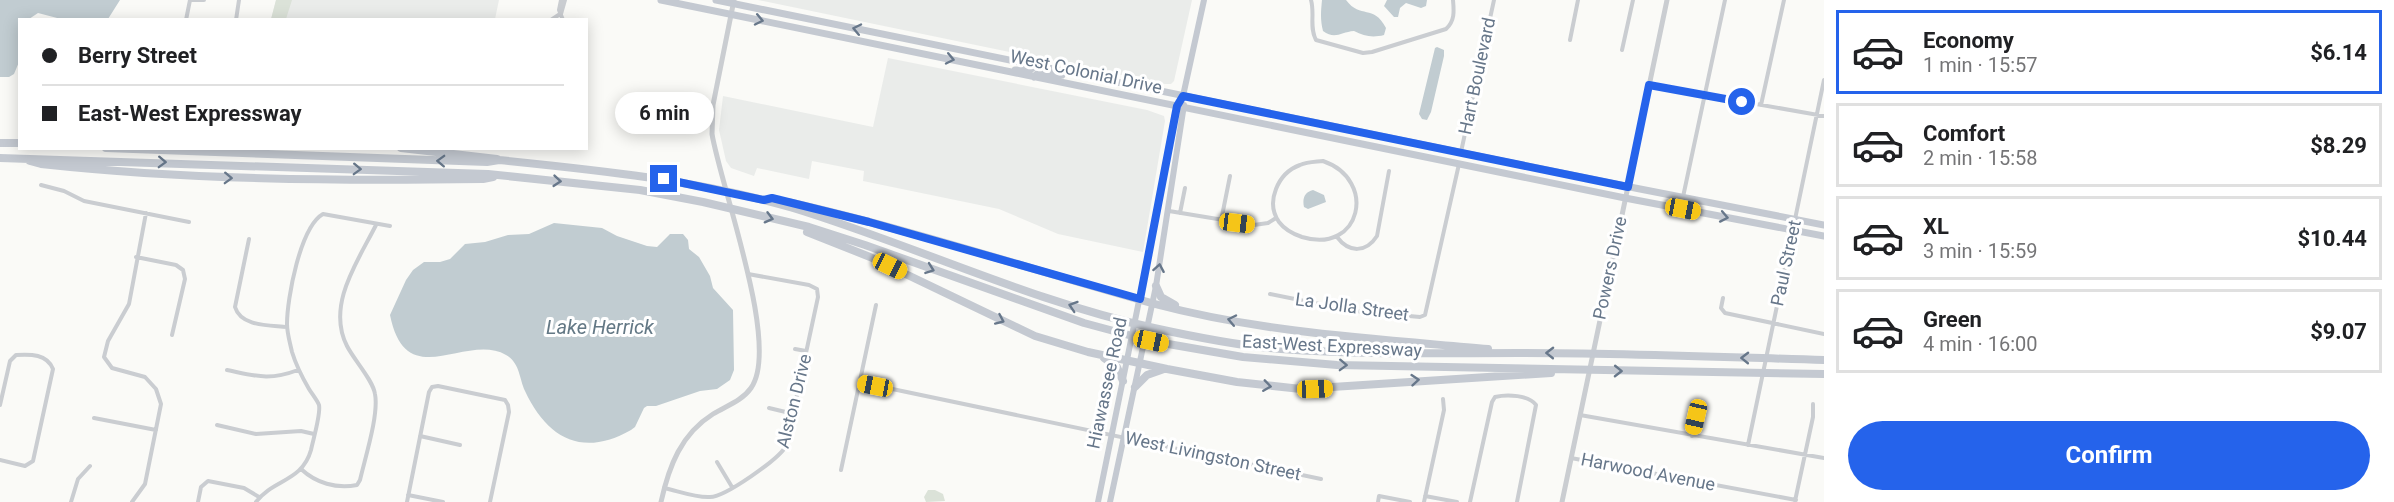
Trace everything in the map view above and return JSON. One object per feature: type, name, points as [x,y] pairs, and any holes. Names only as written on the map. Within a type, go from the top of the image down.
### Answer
[{"type":"highway","name":"West Colonial Drive","points":[[661,0],[1625,198],[1824,236]]},
{"type":"highway","name":"West Colonial Drive","points":[[716,0],[1824,225]]},
{"type":"highway","points":[[895,48],[898,37]]},
{"type":"highway","points":[[998,69],[1030,70],[1036,65]]},
{"type":"highway","points":[[1034,77],[1039,72],[1084,79],[1091,77]]},
{"type":"highway","points":[[1286,128],[1316,128],[1324,124]]},
{"type":"highway","points":[[1327,136],[1336,132],[1365,133]]},
{"type":"highway","points":[[0,143],[18,143]]},
{"type":"highway","name":"East-West Expressway","points":[[159,150],[476,162],[499,160],[646,176],[764,200],[897,243],[1046,297],[1129,322],[1277,349],[1824,360]]},
{"type":"highway","points":[[422,150],[476,155],[499,160]]},
{"type":"highway","points":[[1420,156],[1454,157],[1461,153]]},
{"type":"highway","name":"East-West Expressway","points":[[0,158],[253,165],[498,176],[640,190],[703,202],[865,244],[1084,323],[1126,335],[1195,350],[1282,362],[1560,370],[1824,374]]},
{"type":"highway","points":[[26,160],[41,164],[129,173],[317,181],[483,179],[498,176]]},
{"type":"highway","points":[[1459,164],[1466,160],[1500,160]]},
{"type":"highway","points":[[764,200],[772,198],[869,222],[1181,309],[1295,331],[1519,353]]},
{"type":"highway","points":[[795,225],[870,257],[1026,332],[1088,352],[1167,369],[1238,382],[1301,389],[1426,379],[1547,374],[1560,370]]},
{"type":"highway","points":[[1156,286],[1161,297],[1181,309]]},
{"type":"highway","points":[[1088,352],[1114,364],[1123,381]]},
{"type":"highway","points":[[1136,387],[1152,372],[1167,369]]},
{"type":"main road","name":"Hiawassee Road","points":[[1098,502],[1177,106],[1183,96],[1204,0]]},
{"type":"main road","name":"Hiawassee Road","points":[[1110,502],[1153,303],[1185,107],[1183,96]]},
{"type":"street","points":[[186,18],[190,0],[204,0]]},
{"type":"street","points":[[236,18],[239,0]]},
{"type":"street","points":[[561,0],[562,18]]},
{"type":"street","points":[[554,18],[560,14],[566,0]]},
{"type":"street","points":[[1311,0],[1312,27],[1316,40],[1363,53],[1446,29],[1451,25],[1453,18],[1453,0]]},
{"type":"street","name":"Hart Boulevard","points":[[1461,153],[1494,0]]},
{"type":"street","points":[[1570,40],[1578,0]]},
{"type":"street","points":[[1622,51],[1634,0]]},
{"type":"street","name":"Powers Drive","points":[[1563,502],[1667,0]]},
{"type":"street","points":[[1683,198],[1725,0]]},
{"type":"street","points":[[1761,105],[1784,0]]},
{"type":"street","points":[[662,502],[671,463],[690,433],[706,418],[744,395],[756,378],[760,361],[757,317],[714,143],[712,116],[734,2]]},
{"type":"street","name":"Paul Street","points":[[1748,445],[1824,80]]},
{"type":"street","points":[[1649,85],[1824,116]]},
{"type":"street","points":[[1323,161],[1334,164],[1344,172],[1356,192],[1357,202],[1353,221],[1337,237],[1321,240],[1293,234],[1282,227],[1276,218],[1273,199],[1282,179],[1300,165],[1323,161]]},
{"type":"street","name":"La Jolla Street","points":[[1270,294],[1380,314],[1420,317],[1425,315],[1459,164]]},
{"type":"street","points":[[1337,237],[1350,248],[1365,248],[1377,236],[1389,171]]},
{"type":"street","points":[[1221,221],[1230,176]]},
{"type":"street","points":[[41,185],[64,191],[84,201],[189,222]]},
{"type":"street","points":[[1180,213],[1185,188]]},
{"type":"street","points":[[1169,211],[1254,225],[1268,223],[1276,218]]},
{"type":"street","points":[[132,502],[145,484],[161,404],[154,385],[145,377],[112,368],[104,357],[108,341],[129,304],[146,213]]},
{"type":"street","points":[[256,502],[259,497],[294,476],[301,469],[310,452],[314,434],[319,405],[298,370],[287,327],[288,306],[298,260],[316,218],[323,214],[390,226]]},
{"type":"street","points":[[301,469],[319,482],[346,487],[357,485],[360,480],[376,406],[375,391],[346,345],[340,325],[341,302],[351,274],[376,225]]},
{"type":"street","points":[[249,239],[235,307],[237,315],[245,320],[287,327]]},
{"type":"street","points":[[136,257],[176,265],[183,270],[185,279],[172,335]]},
{"type":"street","name":"Alston Drive","points":[[664,488],[710,497],[723,494],[778,459],[783,453],[794,414],[818,297],[817,290],[809,285],[747,274]]},
{"type":"street","points":[[1724,298],[1722,312],[1824,334]]},
{"type":"street","points":[[841,470],[876,305]]},
{"type":"street","points":[[795,349],[806,351]]},
{"type":"street","points":[[0,405],[10,361],[16,355],[44,357],[50,361],[53,369],[33,461],[25,466],[0,460]]},
{"type":"street","points":[[226,370],[265,377],[279,377],[298,370]]},
{"type":"street","name":"West Livingston Street","points":[[860,382],[1321,479]]},
{"type":"street","points":[[407,502],[429,392],[432,387],[438,386],[504,400],[509,411],[490,502]]},
{"type":"street","points":[[1470,502],[1493,398],[1501,396],[1529,398],[1535,402],[1537,408],[1517,502]]},
{"type":"street","points":[[1424,502],[1444,410],[1443,399]]},
{"type":"street","points":[[1795,501],[1813,417],[1813,404]]},
{"type":"street","points":[[1692,436],[1696,406]]},
{"type":"street","points":[[769,408],[794,414]]},
{"type":"street","points":[[1580,415],[1824,458]]},
{"type":"street","points":[[94,418],[156,430]]},
{"type":"street","points":[[216,425],[256,434],[302,431],[314,434]]},
{"type":"street","points":[[420,436],[460,445]]},
{"type":"street","name":"Harwood Avenue","points":[[1571,458],[1795,501]]},
{"type":"street","points":[[717,462],[732,488]]},
{"type":"street","points":[[71,502],[78,479],[90,466]]},
{"type":"street","points":[[198,502],[201,488],[208,482],[244,488],[259,497]]},
{"type":"street","points":[[408,495],[443,502]]},
{"type":"street","points":[[1378,502],[1379,496],[1410,502]]},
{"type":"street","points":[[1425,496],[1457,502]]},
{"type":"shaded area","points":[[276,0],[499,0],[495,18],[272,18]]},
{"type":"shaded area","points":[[276,0],[292,0],[286,18],[271,18]]},
{"type":"shaded area","points":[[758,0],[1192,0],[1174,81],[1171,84],[1165,84]]},
{"type":"shaded area","points":[[888,58],[1147,110],[1164,116],[1143,252],[1058,234],[999,209],[863,181],[864,171],[812,161],[809,179],[757,168],[754,176],[731,168],[726,161],[719,130],[723,96],[873,127]]},
{"type":"shaded area","points":[[928,490],[935,490],[943,494],[945,501],[926,502],[924,497]]},
{"type":"water","points":[[0,0],[120,0],[109,18],[57,18],[38,13],[30,18],[18,18],[18,64],[14,74],[9,77],[0,77]]},
{"type":"water","points":[[1322,0],[1346,0],[1357,9],[1372,13],[1381,20],[1386,28],[1384,35],[1368,36],[1354,31],[1335,35],[1327,34],[1322,27]]},
{"type":"water","points":[[1387,0],[1427,0],[1426,6],[1421,8],[1406,3],[1400,8],[1398,17],[1394,17],[1384,6]]},
{"type":"water","points":[[1437,47],[1444,50],[1444,56],[1431,112],[1427,120],[1422,119],[1419,114]]},
{"type":"water","points":[[1313,190],[1324,195],[1326,202],[1308,209],[1304,207],[1304,198],[1308,192]]},
{"type":"water","name":"Lake Herrick","points":[[554,223],[602,228],[617,236],[657,247],[670,234],[683,234],[688,240],[689,249],[699,257],[710,276],[713,288],[733,310],[734,370],[730,380],[717,389],[700,391],[656,406],[647,406],[635,427],[613,438],[597,442],[582,442],[568,439],[544,421],[525,391],[517,366],[506,355],[490,350],[473,350],[423,357],[409,352],[398,339],[390,315],[413,270],[424,262],[440,262],[450,259],[465,244],[485,242],[508,235],[529,234]]},
{"type":"route","points":[[664,179],[810,207],[1140,299],[1167,150],[1177,106],[1183,96],[1628,187],[1649,85],[1742,102]]}]
